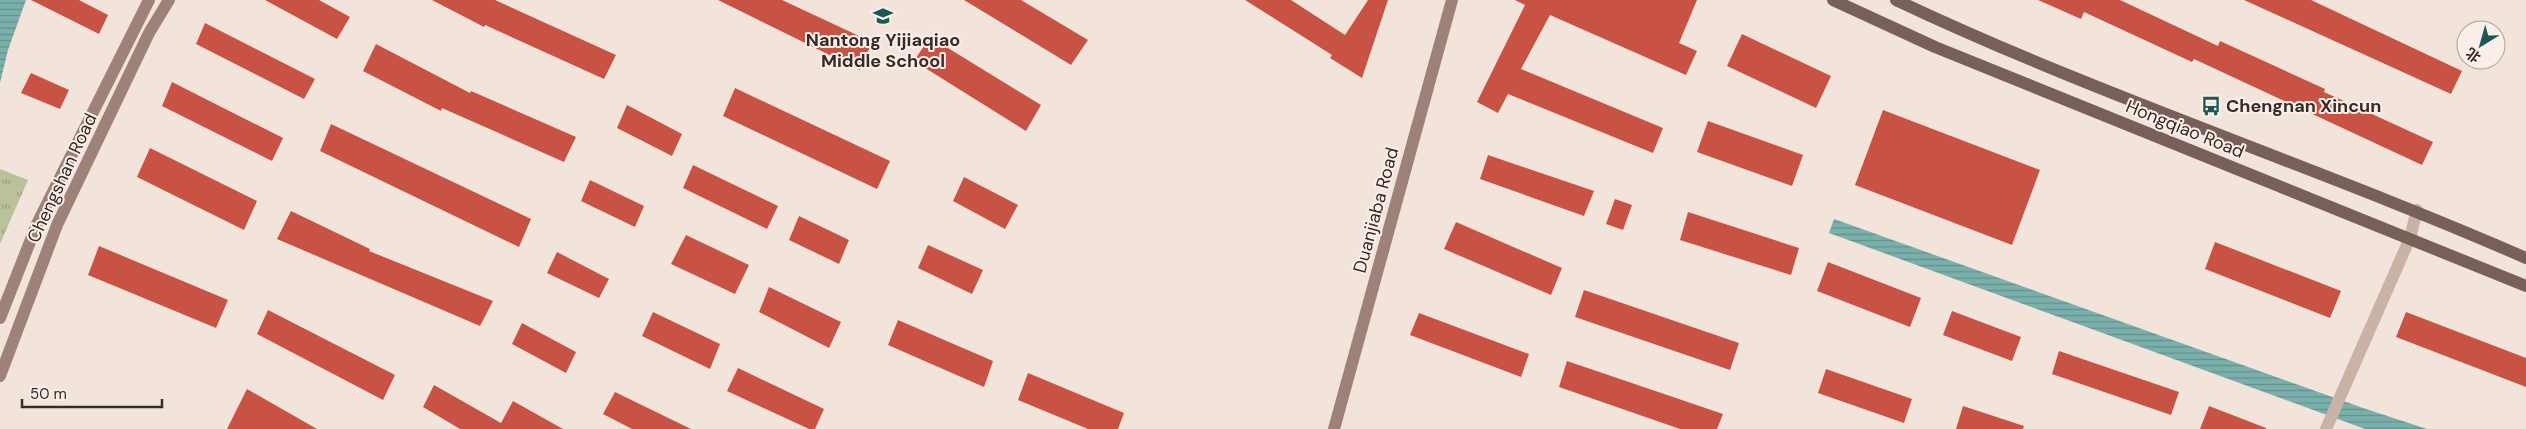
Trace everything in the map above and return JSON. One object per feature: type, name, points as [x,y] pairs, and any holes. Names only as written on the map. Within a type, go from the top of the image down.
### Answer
[{"type":"main road","name":"Chengshan Road","points":[[0,318],[37,224],[149,0]]},
{"type":"main road","name":"Chengshan Road","points":[[0,376],[58,225],[149,33],[169,0]]},
{"type":"main road","name":"Duanjiaba Road","points":[[1334,429],[1452,0]]},
{"type":"main road","name":"Hongqiao Road","points":[[1833,0],[1935,47],[2526,286]]},
{"type":"main road","name":"Hongqiao Road","points":[[1896,0],[1949,25],[2204,130],[2417,210],[2526,258]]},
{"type":"street","points":[[2327,425],[2410,238],[2417,210]]},
{"type":"green space","points":[[0,169],[28,180],[0,244]]},
{"type":"water","points":[[0,0],[26,0],[8,50],[0,83]]},
{"type":"water","points":[[1834,219],[2363,408],[2427,429],[2365,429],[1829,233]]},
{"type":"building","points":[[31,0],[79,0],[108,15],[99,34]]},
{"type":"building","points":[[265,0],[319,0],[350,17],[337,39]]},
{"type":"building","points":[[432,0],[495,0],[616,55],[604,79],[485,25],[484,27]]},
{"type":"building","points":[[718,0],[782,0],[872,42],[860,70]]},
{"type":"building","points":[[964,0],[1021,0],[1088,40],[1071,65]]},
{"type":"building","points":[[1245,0],[1291,0],[1345,35],[1368,0],[1388,0],[1362,78],[1330,58],[1332,55]]},
{"type":"building","points":[[1515,0],[1697,0],[1679,43],[1697,51],[1686,75],[1550,15],[1521,69],[1663,128],[1653,153],[1508,94],[1498,113],[1477,102],[1525,5]]},
{"type":"building","points":[[2038,0],[2120,0],[2218,46],[2220,41],[2325,89],[2324,92],[2433,142],[2422,165],[2194,59],[2192,62],[2084,12],[2081,19]]},
{"type":"building","points":[[2244,0],[2311,0],[2456,68],[2456,70],[2462,71],[2451,94]]},
{"type":"building","points":[[205,23],[315,79],[304,99],[196,44]]},
{"type":"building","points":[[1742,34],[1831,76],[1816,108],[1727,66]]},
{"type":"building","points":[[930,37],[1041,105],[1026,131],[914,61]]},
{"type":"building","points":[[376,44],[470,93],[471,91],[576,137],[564,162],[442,108],[441,111],[363,71]]},
{"type":"building","points":[[31,73],[69,90],[60,109],[21,93]]},
{"type":"building","points":[[172,82],[283,138],[272,161],[162,106]]},
{"type":"building","points":[[735,88],[890,161],[877,189],[723,116]]},
{"type":"building","points":[[627,105],[682,134],[672,156],[617,128]]},
{"type":"building","points":[[1883,110],[2040,170],[2012,245],[1855,185]]},
{"type":"building","points":[[1708,121],[1803,155],[1792,186],[1697,152]]},
{"type":"building","points":[[331,124],[531,219],[519,247],[320,151]]},
{"type":"building","points":[[150,148],[257,201],[244,230],[137,177]]},
{"type":"building","points":[[1488,155],[1594,191],[1584,216],[1480,179]]},
{"type":"building","points":[[693,165],[778,206],[767,229],[683,188]]},
{"type":"building","points":[[964,177],[1018,205],[1005,229],[953,201]]},
{"type":"building","points":[[590,180],[644,206],[635,227],[581,201]]},
{"type":"building","points":[[1615,199],[1632,205],[1623,230],[1606,224]]},
{"type":"building","points":[[291,211],[370,249],[369,251],[493,301],[480,326],[277,239]]},
{"type":"building","points":[[1688,212],[1799,248],[1791,275],[1680,240]]},
{"type":"building","points":[[799,216],[849,240],[839,264],[789,240]]},
{"type":"building","points":[[1456,222],[1562,268],[1551,295],[1444,249]]},
{"type":"building","points":[[686,235],[749,265],[735,294],[671,264]]},
{"type":"building","points":[[2215,242],[2341,291],[2330,318],[2205,269]]},
{"type":"building","points":[[928,245],[983,270],[972,294],[918,268]]},
{"type":"building","points":[[99,246],[228,300],[216,328],[88,275]]},
{"type":"building","points":[[557,252],[609,279],[599,298],[547,273]]},
{"type":"building","points":[[1828,262],[1921,298],[1910,327],[1817,291]]},
{"type":"building","points":[[769,287],[841,322],[829,348],[759,312]]},
{"type":"building","points":[[1584,290],[1739,343],[1730,370],[1575,317]]},
{"type":"building","points":[[268,310],[395,375],[383,400],[257,334]]},
{"type":"building","points":[[1952,311],[2021,337],[2012,361],[1943,335]]},
{"type":"building","points":[[653,312],[720,344],[710,369],[642,336]]},
{"type":"building","points":[[2406,312],[2526,358],[2526,387],[2396,337]]},
{"type":"building","points":[[1419,313],[1529,354],[1521,377],[1410,335]]},
{"type":"building","points":[[898,320],[993,361],[984,387],[888,345]]},
{"type":"building","points":[[522,323],[576,352],[566,373],[512,344]]},
{"type":"building","points":[[2059,351],[2179,392],[2171,415],[2052,374]]},
{"type":"building","points":[[1567,361],[1723,414],[1717,429],[1680,429],[1559,387]]},
{"type":"building","points":[[738,368],[824,409],[815,429],[809,429],[727,391]]},
{"type":"building","points":[[1826,369],[1912,399],[1904,423],[1818,393]]},
{"type":"building","points":[[1028,373],[1124,413],[1118,429],[1088,429],[1018,400]]},
{"type":"building","points":[[434,385],[501,423],[513,401],[563,429],[460,429],[423,407]]},
{"type":"building","points":[[247,389],[317,429],[227,429]]},
{"type":"building","points":[[615,392],[691,429],[632,429],[603,414]]},
{"type":"building","points":[[1963,406],[2024,426],[2023,429],[1956,429]]},
{"type":"building","points":[[2209,406],[2266,428],[2266,429],[2200,429]]},
{"type":"place","name":"Nantong Yijiaqiao Middle School","points":[[883,16]]},
{"type":"place","name":"Chengnan Xincun","points":[[2211,106]]}]
